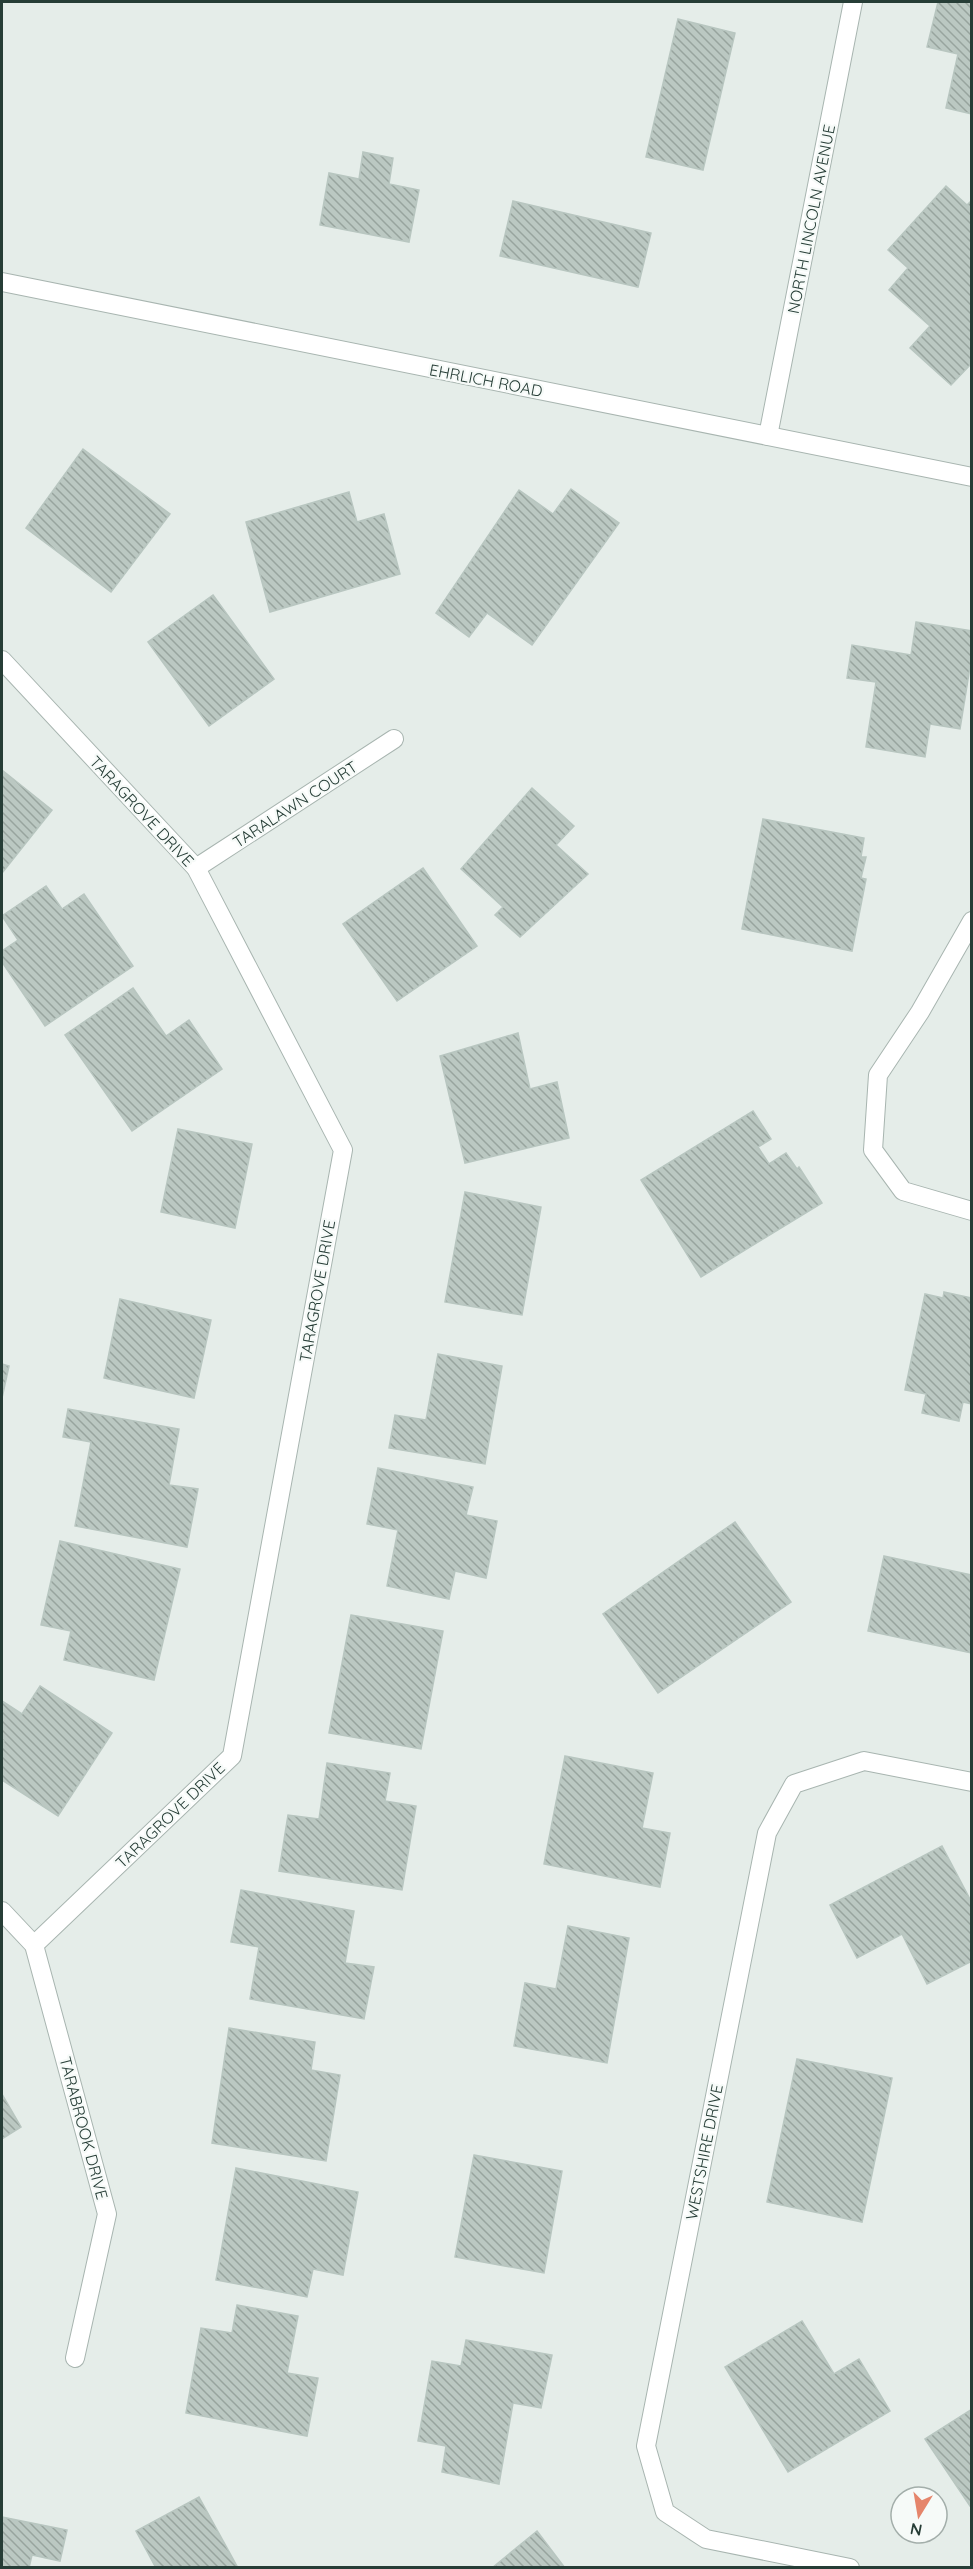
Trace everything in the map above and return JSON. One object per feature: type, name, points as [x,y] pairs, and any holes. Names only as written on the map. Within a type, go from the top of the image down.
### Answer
[{"type":"street","name":"NORTH LINCOLN AVENUE","points":[[768,436],[853,2]]},
{"type":"street","name":"EHRLICH ROAD","points":[[2,282],[972,477]]},
{"type":"street","name":"TARAGROVE DRIVE","points":[[2,660],[196,868],[343,1150],[232,1756],[34,1945]]},
{"type":"street","name":"TARALAWN COURT","points":[[196,868],[394,739]]},
{"type":"street","points":[[972,921],[920,1012],[878,1075],[873,1150],[903,1191],[972,1211]]},
{"type":"street","name":"WESTSHIRE DRIVE","points":[[850,2568],[706,2539],[665,2512],[646,2446],[767,1833],[794,1784],[864,1761],[972,1782]]},
{"type":"street","name":"TARABROOK DRIVE","points":[[2,1911],[34,1945],[107,2214],[75,2358]]},
{"type":"building","points":[[938,2],[972,2],[972,114],[946,108],[958,54],[927,47]]},
{"type":"building","points":[[678,19],[735,33],[703,170],[646,157]]},
{"type":"building","points":[[363,152],[393,158],[389,184],[419,190],[409,242],[320,225],[329,173],[359,179]]},
{"type":"building","points":[[946,186],[967,205],[972,200],[972,363],[951,385],[910,348],[930,326],[889,290],[908,268],[888,250]]},
{"type":"building","points":[[513,201],[651,233],[638,287],[500,256]]},
{"type":"building","points":[[83,449],[170,514],[111,592],[26,528]]},
{"type":"building","points":[[571,489],[619,523],[532,645],[487,613],[469,637],[436,613],[519,490],[553,514]]},
{"type":"building","points":[[349,492],[357,522],[384,514],[400,574],[270,612],[246,522]]},
{"type":"building","points":[[213,595],[274,679],[209,726],[148,642]]},
{"type":"building","points":[[916,622],[972,631],[972,655],[960,729],[930,724],[925,757],[866,747],[876,682],[847,678],[852,645],[911,655]]},
{"type":"building","points":[[2,770],[52,810],[2,873]]},
{"type":"building","points":[[532,788],[574,826],[556,845],[588,874],[520,937],[495,915],[503,907],[461,869]]},
{"type":"building","points":[[763,819],[864,838],[861,857],[866,857],[861,878],[866,879],[852,951],[742,929]]},
{"type":"building","points":[[423,868],[477,946],[397,1001],[343,924]]},
{"type":"building","points":[[46,886],[62,909],[84,894],[133,966],[45,1026],[2,962],[2,951],[18,940],[2,916]]},
{"type":"building","points":[[133,988],[166,1036],[189,1020],[222,1069],[132,1131],[65,1035]]},
{"type":"building","points":[[518,1033],[530,1089],[557,1082],[569,1138],[465,1163],[440,1056]]},
{"type":"building","points":[[753,1111],[771,1139],[758,1147],[769,1164],[786,1153],[797,1169],[799,1167],[822,1203],[701,1277],[641,1180]]},
{"type":"building","points":[[178,1129],[252,1144],[235,1228],[161,1212]]},
{"type":"building","points":[[465,1192],[541,1207],[522,1315],[445,1302]]},
{"type":"building","points":[[944,1292],[972,1298],[972,1404],[963,1402],[959,1421],[922,1413],[926,1394],[905,1390],[925,1294],[943,1298]]},
{"type":"building","points":[[120,1299],[211,1320],[194,1398],[104,1378]]},
{"type":"building","points":[[438,1354],[502,1366],[485,1464],[389,1448],[395,1415],[426,1420]]},
{"type":"building","points":[[2,1364],[9,1366],[2,1398]]},
{"type":"building","points":[[68,1409],[179,1429],[169,1485],[198,1489],[187,1547],[75,1526],[91,1442],[63,1437]]},
{"type":"building","points":[[378,1468],[473,1487],[466,1515],[497,1521],[486,1578],[455,1571],[449,1599],[387,1586],[398,1530],[367,1524]]},
{"type":"building","points":[[735,1522],[791,1602],[658,1693],[603,1614]]},
{"type":"building","points":[[60,1541],[180,1569],[154,1680],[64,1660],[71,1631],[41,1625]]},
{"type":"building","points":[[884,1556],[972,1575],[972,1653],[868,1631]]},
{"type":"building","points":[[351,1615],[443,1631],[421,1749],[329,1733]]},
{"type":"building","points":[[40,1686],[112,1733],[58,1816],[2,1780],[4,1741],[2,1740],[2,1701],[22,1714]]},
{"type":"building","points":[[565,1756],[653,1773],[642,1828],[670,1833],[660,1887],[544,1864]]},
{"type":"building","points":[[327,1763],[390,1773],[385,1801],[416,1806],[402,1890],[279,1871],[288,1815],[319,1819]]},
{"type":"building","points":[[942,1846],[972,1903],[972,1961],[927,1984],[902,1934],[857,1958],[830,1905]]},
{"type":"building","points":[[241,1890],[354,1911],[345,1963],[374,1967],[364,2019],[250,1999],[259,1947],[231,1942]]},
{"type":"building","points":[[568,1926],[629,1938],[607,2063],[514,2046],[525,1983],[556,1989]]},
{"type":"building","points":[[229,2028],[315,2042],[311,2070],[340,2075],[326,2161],[212,2143]]},
{"type":"building","points":[[797,2059],[892,2078],[862,2222],[767,2202]]},
{"type":"building","points":[[2,2094],[21,2127],[2,2139]]},
{"type":"building","points":[[474,2155],[562,2171],[544,2273],[455,2257]]},
{"type":"building","points":[[236,2168],[358,2192],[343,2275],[313,2269],[307,2297],[216,2280]]},
{"type":"building","points":[[237,2305],[298,2316],[287,2373],[318,2378],[307,2436],[186,2413],[201,2328],[232,2333]]},
{"type":"building","points":[[802,2321],[834,2374],[859,2359],[890,2411],[788,2472],[725,2367]]},
{"type":"building","points":[[466,2340],[552,2355],[541,2408],[513,2403],[499,2484],[442,2472],[446,2446],[418,2441],[432,2361],[461,2366]]},
{"type":"building","points":[[972,2409],[972,2505],[970,2506],[925,2439]]},
{"type":"building","points":[[199,2497],[238,2568],[156,2568],[136,2531]]},
{"type":"building","points":[[2,2517],[67,2530],[60,2561],[32,2555],[29,2568],[2,2568]]},
{"type":"building","points":[[537,2531],[565,2568],[492,2568]]}]
